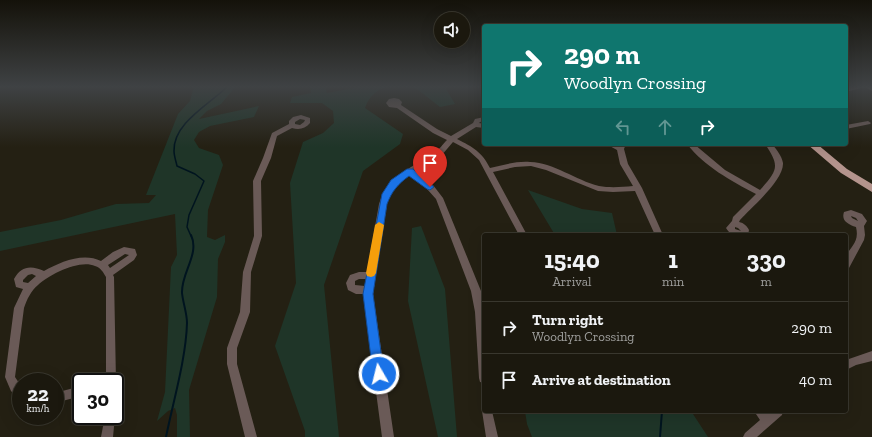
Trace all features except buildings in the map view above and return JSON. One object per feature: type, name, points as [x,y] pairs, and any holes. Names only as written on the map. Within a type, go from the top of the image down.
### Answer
[{"type":"main road","points":[[813,146],[844,171],[872,189]]},
{"type":"street","points":[[399,106],[435,131],[476,152],[482,159],[522,233]]},
{"type":"street","points":[[388,437],[370,314],[368,290],[386,194],[394,182],[438,154],[452,139],[480,125],[477,120],[482,119]]},
{"type":"street","points":[[848,127],[868,123]]},
{"type":"street","points":[[250,437],[232,364],[232,348],[245,312],[247,272],[258,236],[257,181],[267,158],[274,135],[292,125]]},
{"type":"street","points":[[621,146],[624,164],[638,188],[658,233]]},
{"type":"street","points":[[692,146],[708,162],[721,172],[760,193]]},
{"type":"street","points":[[735,224],[736,219],[772,182],[779,168],[780,165],[775,153],[770,146]]},
{"type":"street","points":[[488,171],[522,164],[530,164],[548,168],[598,188],[638,188]]},
{"type":"street","points":[[410,172],[430,187],[439,198],[476,292],[480,312],[482,345]]},
{"type":"street","points":[[848,262],[860,241],[862,230],[859,224]]},
{"type":"street","points":[[102,265],[124,251],[132,251],[133,255],[131,258],[109,273]]},
{"type":"street","points":[[12,381],[10,377],[19,308],[22,298],[30,288],[44,276],[70,263],[88,261],[96,262],[102,265],[109,273],[109,373]]},
{"type":"street","points":[[30,288],[19,284],[18,282],[23,274],[33,270],[44,276]]},
{"type":"street","points":[[368,290],[356,290],[351,287],[350,282],[357,276],[370,276]]},
{"type":"street","points":[[848,364],[872,356]]},
{"type":"street","points":[[487,413],[492,437]]},
{"type":"street","points":[[760,413],[768,420]]},
{"type":"street","points":[[749,437],[776,413]]},
{"type":"street","points":[[107,437],[109,425]]},
{"type":"green space","points":[[185,106],[216,106],[207,111],[199,119],[259,106],[254,117],[210,126],[199,132],[194,140],[199,148],[219,155],[223,165],[208,210],[207,237],[215,240],[225,235],[225,242],[218,259],[217,297],[189,390],[190,437],[177,437],[177,415],[175,408],[168,411],[157,421],[165,392],[171,267],[177,255],[175,214],[0,251],[0,232],[61,220],[116,204],[149,203],[156,195],[146,195],[178,114]]},
{"type":"green space","points":[[327,106],[366,106],[365,108],[403,134],[400,144],[363,171],[324,285],[339,437],[305,437],[305,431],[275,346],[296,283],[290,183],[303,142],[323,133],[334,123],[333,111]]},
{"type":"green space","points":[[528,190],[582,209],[612,213],[617,233],[554,233]]},
{"type":"green space","points":[[421,226],[445,289],[457,437],[438,437],[408,301],[412,228]]},
{"type":"green space","points":[[525,413],[692,413],[708,437],[532,437],[527,424]]},
{"type":"waterway","points":[[191,236],[187,227],[189,215],[204,181],[195,174],[177,166],[174,153],[175,141],[179,132],[186,123],[204,106]]},
{"type":"waterway","points":[[166,437],[182,366],[186,337],[187,319],[182,286],[192,256],[193,242],[191,235]]},
{"type":"waterway","points":[[660,437],[662,413]]},
{"type":"slow traffic","points":[[371,273],[379,225]]},
{"type":"route","points":[[379,374],[368,294],[383,204],[386,194],[394,182],[410,172],[430,187]]}]
